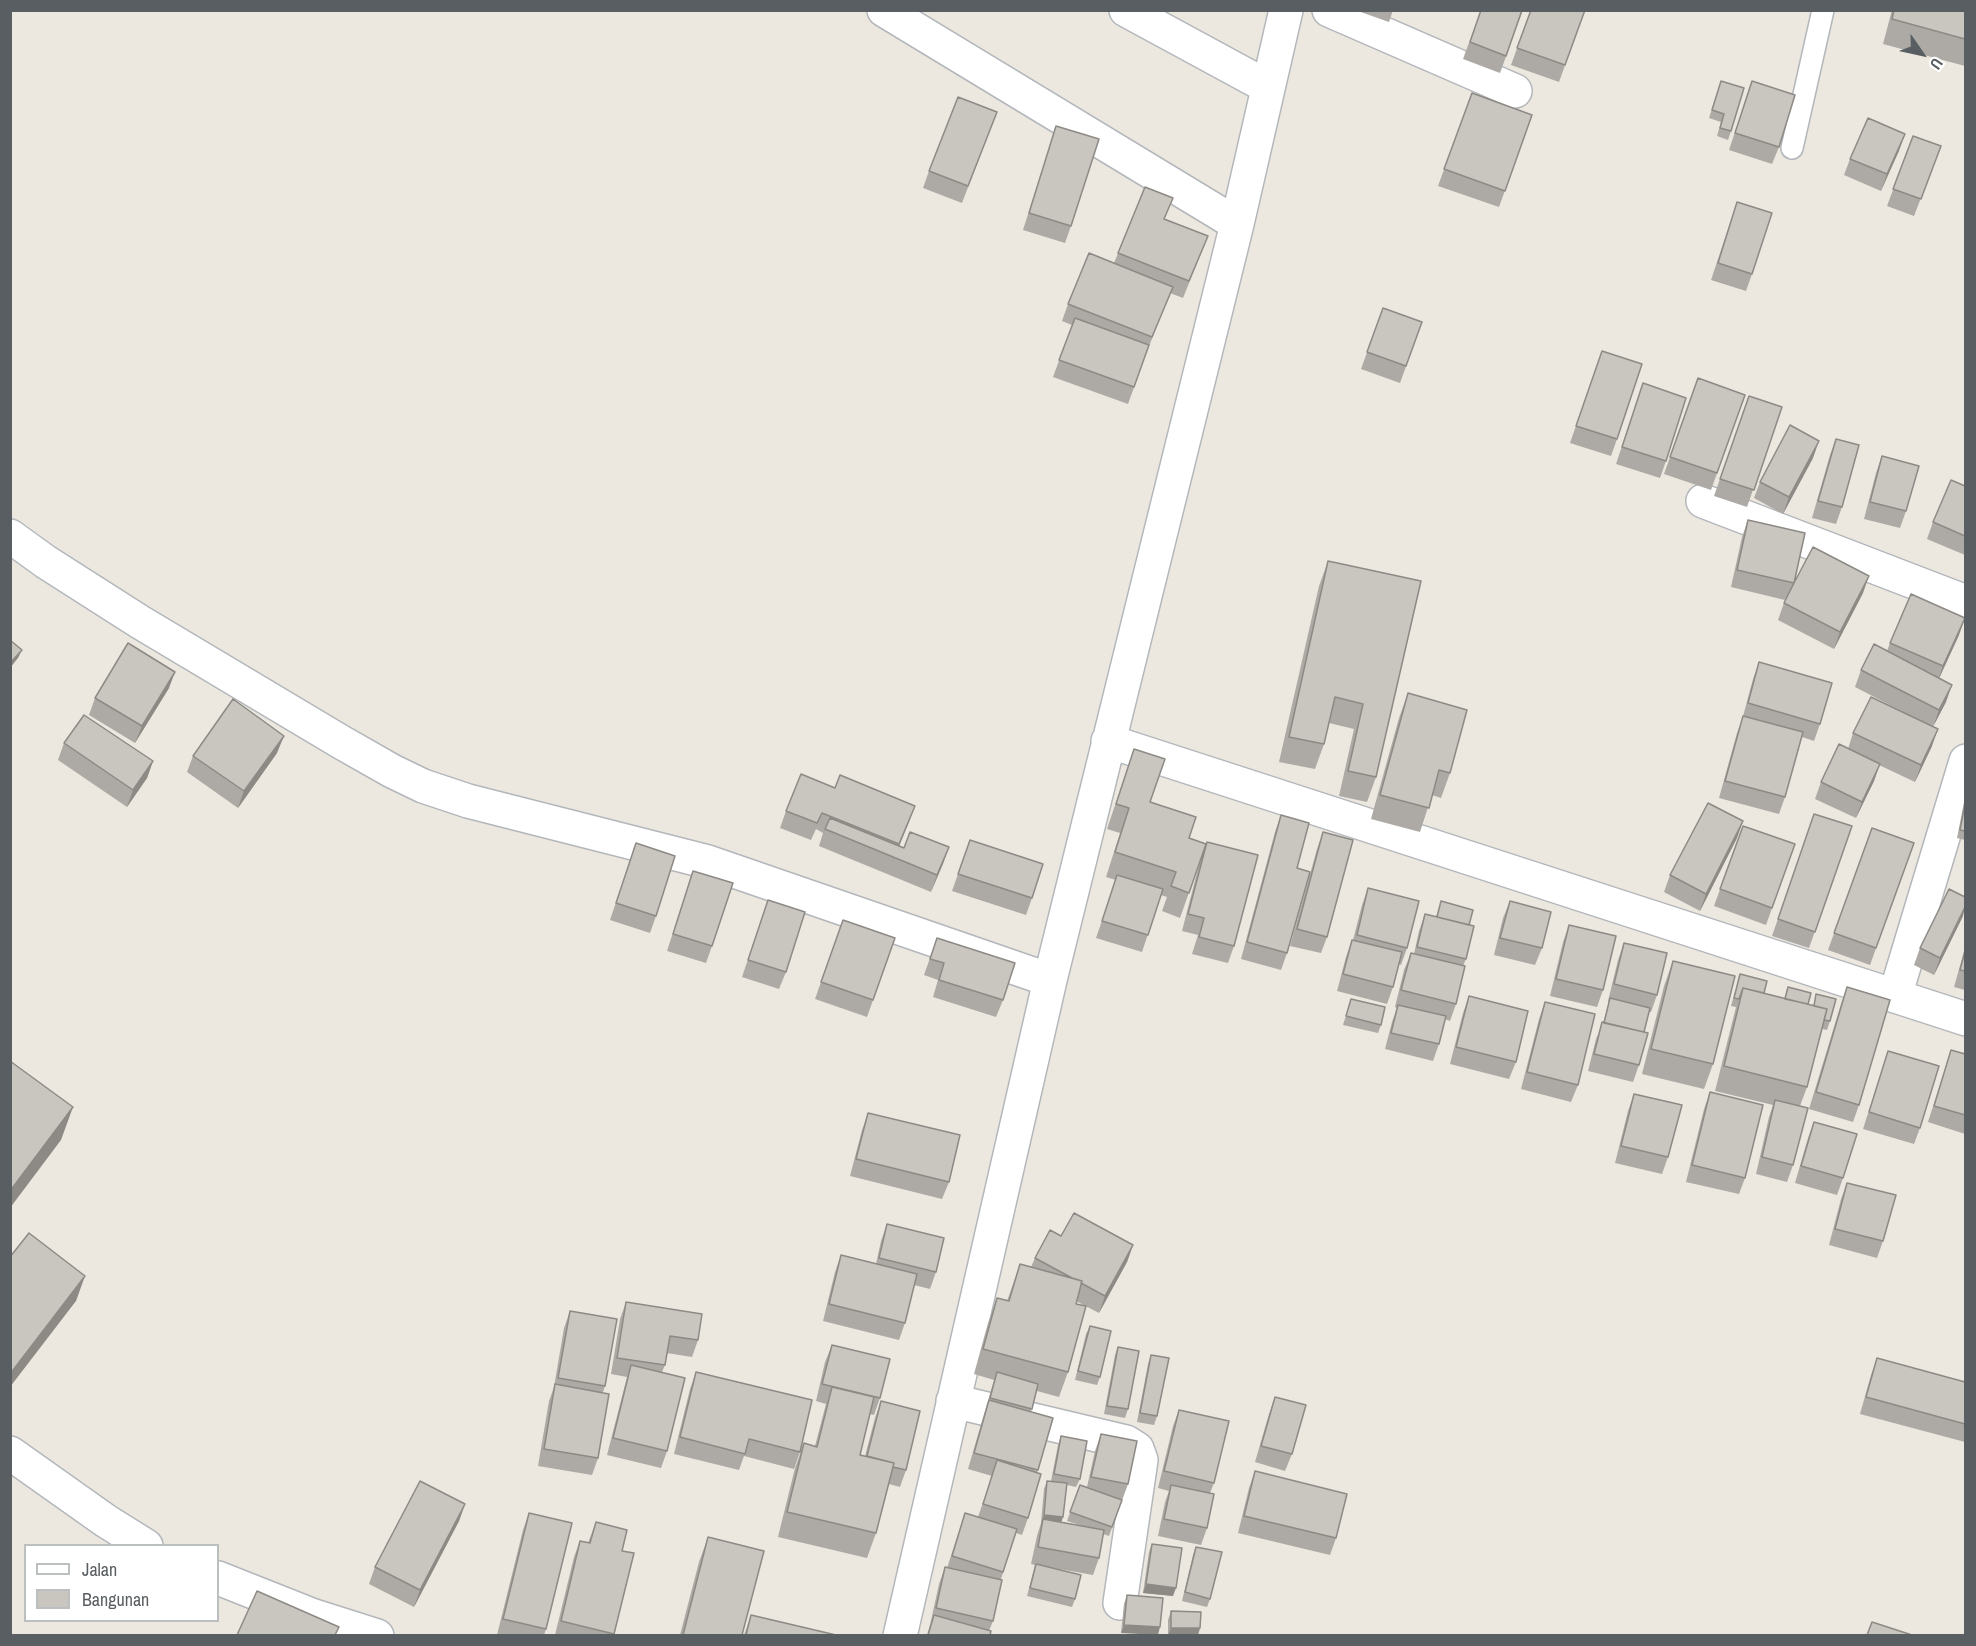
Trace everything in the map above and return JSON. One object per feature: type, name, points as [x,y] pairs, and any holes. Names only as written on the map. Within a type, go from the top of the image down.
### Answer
[{"type":"street","points":[[884,10],[1237,224]]},
{"type":"street","points":[[1126,10],[1268,87]]},
{"type":"street","points":[[900,1635],[1050,980],[1237,224],[1287,10]]},
{"type":"street","points":[[1329,10],[1515,91]]},
{"type":"street","points":[[1703,501],[1965,602]]},
{"type":"street","points":[[10,536],[46,562],[140,622],[341,742],[423,786],[468,801],[708,862],[1050,980]]},
{"type":"street","points":[[1108,741],[1965,1019]]},
{"type":"street","points":[[1895,996],[1965,761]]},
{"type":"street","points":[[954,1401],[1126,1442],[1137,1449],[1141,1460],[1120,1603]]},
{"type":"street","points":[[10,1453],[106,1521],[144,1544]]},
{"type":"street","points":[[219,1578],[314,1616],[377,1635]]},
{"type":"lane","points":[[1792,148],[1823,10]]},
{"type":"building","points":[[1481,10],[1522,10],[1506,56],[1470,42]]},
{"type":"building","points":[[1531,10],[1585,10],[1565,65],[1517,48]]},
{"type":"building","points":[[1894,10],[1965,10],[1965,39],[1892,19]]},
{"type":"building","points":[[1721,81],[1744,88],[1731,131],[1720,128],[1724,114],[1712,110]]},
{"type":"building","points":[[1752,81],[1795,95],[1779,147],[1735,133]]},
{"type":"building","points":[[1472,93],[1532,115],[1505,191],[1444,169]]},
{"type":"building","points":[[958,97],[997,112],[968,186],[929,171]]},
{"type":"building","points":[[1868,118],[1905,134],[1887,174],[1850,159]]},
{"type":"building","points":[[1056,126],[1099,139],[1071,226],[1029,213]]},
{"type":"building","points":[[1913,136],[1941,146],[1921,199],[1893,189]]},
{"type":"building","points":[[1145,187],[1173,198],[1164,219],[1208,236],[1189,281],[1118,253]]},
{"type":"building","points":[[1737,202],[1772,213],[1752,274],[1718,263]]},
{"type":"building","points":[[1089,253],[1173,287],[1152,337],[1068,304]]},
{"type":"building","points":[[1383,308],[1422,322],[1406,366],[1367,352]]},
{"type":"building","points":[[1075,318],[1149,345],[1134,387],[1059,360]]},
{"type":"building","points":[[1602,351],[1642,364],[1617,439],[1576,426]]},
{"type":"building","points":[[1698,378],[1745,395],[1717,473],[1670,457]]},
{"type":"building","points":[[1643,383],[1686,398],[1666,461],[1622,447]]},
{"type":"building","points":[[1749,396],[1782,407],[1754,490],[1720,479]]},
{"type":"building","points":[[1790,425],[1819,441],[1789,497],[1760,482]]},
{"type":"building","points":[[1836,439],[1859,445],[1842,507],[1818,501]]},
{"type":"building","points":[[1882,456],[1919,466],[1906,511],[1870,502]]},
{"type":"building","points":[[1951,480],[1965,486],[1965,536],[1933,522]]},
{"type":"building","points":[[1748,520],[1805,533],[1794,583],[1737,570]]},
{"type":"building","points":[[1813,547],[1869,576],[1840,632],[1784,603]]},
{"type":"building","points":[[1328,561],[1421,581],[1376,777],[1348,771],[1363,704],[1335,697],[1324,744],[1289,737]]},
{"type":"building","points":[[1911,594],[1965,618],[1943,666],[1890,643]]},
{"type":"building","points":[[10,640],[22,650],[10,663]]},
{"type":"building","points":[[128,643],[175,672],[142,726],[95,698]]},
{"type":"building","points":[[1874,644],[1952,685],[1939,710],[1861,670]]},
{"type":"building","points":[[1759,662],[1832,683],[1820,724],[1748,703]]},
{"type":"building","points":[[1408,693],[1467,710],[1450,773],[1439,770],[1429,808],[1380,795]]},
{"type":"building","points":[[1871,697],[1938,729],[1921,765],[1853,733]]},
{"type":"building","points":[[233,699],[284,736],[244,791],[193,756]]},
{"type":"building","points":[[84,715],[153,761],[133,790],[64,743]]},
{"type":"building","points":[[1743,716],[1803,732],[1785,797],[1725,781]]},
{"type":"building","points":[[1839,744],[1880,764],[1862,802],[1821,782]]},
{"type":"building","points":[[1134,749],[1165,759],[1150,802],[1196,817],[1189,838],[1206,844],[1189,893],[1171,886],[1176,872],[1115,852],[1129,808],[1116,804]]},
{"type":"building","points":[[801,774],[835,788],[840,775],[915,806],[899,844],[822,813],[817,823],[786,811]]},
{"type":"building","points":[[1708,803],[1743,821],[1706,894],[1670,875]]},
{"type":"building","points":[[1965,804],[1965,831],[1960,830]]},
{"type":"building","points":[[1814,814],[1852,826],[1815,932],[1778,919]]},
{"type":"building","points":[[1281,815],[1309,823],[1297,868],[1310,872],[1287,953],[1247,942]]},
{"type":"building","points":[[830,818],[904,848],[910,832],[949,847],[937,875],[825,829]]},
{"type":"building","points":[[1743,826],[1795,844],[1772,908],[1720,889]]},
{"type":"building","points":[[1872,828],[1914,843],[1876,948],[1834,933]]},
{"type":"building","points":[[1323,832],[1353,840],[1327,937],[1297,929]]},
{"type":"building","points":[[970,840],[1043,864],[1032,898],[958,874]]},
{"type":"building","points":[[1207,842],[1258,855],[1234,946],[1199,937],[1204,918],[1188,914]]},
{"type":"building","points":[[636,843],[675,856],[656,916],[616,903]]},
{"type":"building","points":[[693,871],[733,883],[712,946],[673,934]]},
{"type":"building","points":[[1117,875],[1163,889],[1148,935],[1102,921]]},
{"type":"building","points":[[1368,888],[1419,901],[1407,948],[1357,935]]},
{"type":"building","points":[[1949,889],[1965,897],[1965,907],[1940,958],[1920,948]]},
{"type":"building","points":[[768,900],[805,912],[786,972],[748,960]]},
{"type":"building","points":[[1441,901],[1473,910],[1469,925],[1437,917]]},
{"type":"building","points":[[1510,901],[1551,912],[1542,948],[1500,938]]},
{"type":"building","points":[[1425,914],[1474,926],[1466,959],[1417,947]]},
{"type":"building","points":[[843,920],[895,938],[873,1000],[821,982]]},
{"type":"building","points":[[1569,925],[1616,936],[1603,990],[1556,979]]},
{"type":"building","points":[[937,938],[1015,963],[1003,1000],[939,980],[944,963],[930,959]]},
{"type":"building","points":[[1352,940],[1402,952],[1393,987],[1343,974]]},
{"type":"building","points":[[1624,943],[1667,953],[1657,995],[1614,984]]},
{"type":"building","points":[[1965,951],[1965,971],[1960,970]]},
{"type":"building","points":[[1411,953],[1465,966],[1456,1004],[1401,990]]},
{"type":"building","points":[[1673,961],[1735,976],[1713,1064],[1651,1049]]},
{"type":"building","points":[[1740,974],[1767,981],[1764,993],[1743,988],[1739,999],[1734,998]]},
{"type":"building","points":[[1788,987],[1811,993],[1808,1004],[1785,999]]},
{"type":"building","points":[[1847,987],[1890,1000],[1859,1105],[1816,1092]]},
{"type":"building","points":[[1743,988],[1827,1009],[1807,1087],[1724,1066]]},
{"type":"building","points":[[1816,994],[1836,999],[1830,1021],[1824,1020],[1827,1009],[1814,1006]]},
{"type":"building","points":[[1469,996],[1528,1011],[1516,1062],[1456,1047]]},
{"type":"building","points":[[1610,998],[1650,1008],[1644,1032],[1604,1023]]},
{"type":"building","points":[[1351,999],[1385,1007],[1381,1025],[1346,1016]]},
{"type":"building","points":[[1545,1002],[1595,1014],[1578,1085],[1527,1072]]},
{"type":"building","points":[[1398,1005],[1446,1016],[1439,1044],[1391,1033]]},
{"type":"building","points":[[1602,1022],[1648,1033],[1639,1065],[1594,1054]]},
{"type":"building","points":[[1951,1050],[1965,1054],[1965,1115],[1934,1106]]},
{"type":"building","points":[[1888,1051],[1939,1066],[1920,1128],[1869,1112]]},
{"type":"building","points":[[10,1061],[73,1107],[10,1191]]},
{"type":"building","points":[[1710,1092],[1763,1105],[1745,1178],[1692,1165]]},
{"type":"building","points":[[1634,1094],[1682,1105],[1668,1157],[1621,1146]]},
{"type":"building","points":[[1775,1100],[1808,1108],[1793,1165],[1762,1157]]},
{"type":"building","points":[[868,1113],[960,1135],[949,1182],[856,1159]]},
{"type":"building","points":[[1814,1122],[1857,1134],[1843,1178],[1801,1166]]},
{"type":"building","points":[[1847,1183],[1896,1195],[1883,1241],[1835,1229]]},
{"type":"building","points":[[1074,1213],[1133,1245],[1105,1296],[1081,1283],[1082,1281],[1035,1258],[1050,1230],[1061,1236]]},
{"type":"building","points":[[887,1224],[944,1238],[936,1272],[879,1258]]},
{"type":"building","points":[[29,1233],[85,1276],[10,1374],[10,1257]]},
{"type":"building","points":[[841,1255],[917,1274],[905,1323],[829,1304]]},
{"type":"building","points":[[1020,1264],[1082,1281],[1076,1304],[1086,1306],[1068,1372],[983,1349],[997,1298],[1009,1301]]},
{"type":"building","points":[[626,1302],[702,1314],[698,1340],[670,1336],[665,1365],[617,1358]]},
{"type":"building","points":[[570,1311],[617,1319],[605,1386],[558,1378]]},
{"type":"building","points":[[1090,1326],[1111,1331],[1100,1377],[1078,1371]]},
{"type":"building","points":[[832,1345],[890,1359],[880,1398],[822,1384]]},
{"type":"building","points":[[1118,1347],[1139,1351],[1128,1409],[1107,1406]]},
{"type":"building","points":[[1151,1355],[1169,1358],[1157,1416],[1140,1413]]},
{"type":"building","points":[[1877,1358],[1965,1382],[1965,1424],[1866,1397]]},
{"type":"building","points":[[631,1365],[685,1378],[667,1451],[613,1438]]},
{"type":"building","points":[[696,1372],[812,1400],[800,1452],[749,1439],[745,1454],[680,1437]]},
{"type":"building","points":[[997,1372],[1038,1384],[1032,1409],[990,1398]]},
{"type":"building","points":[[555,1384],[609,1394],[598,1458],[544,1449]]},
{"type":"building","points":[[832,1387],[874,1397],[860,1455],[894,1463],[876,1533],[787,1512],[804,1443],[817,1447]]},
{"type":"building","points":[[1275,1397],[1306,1405],[1292,1454],[1261,1446]]},
{"type":"building","points":[[989,1400],[1053,1418],[1038,1470],[974,1453]]},
{"type":"building","points":[[881,1401],[920,1411],[906,1470],[893,1467],[894,1463],[867,1456]]},
{"type":"building","points":[[1179,1410],[1229,1421],[1214,1483],[1164,1471]]},
{"type":"building","points":[[1101,1434],[1137,1441],[1128,1484],[1091,1477]]},
{"type":"building","points":[[1061,1436],[1087,1441],[1080,1479],[1054,1474]]},
{"type":"building","points":[[997,1460],[1041,1474],[1028,1518],[983,1504]]},
{"type":"building","points":[[1255,1471],[1347,1494],[1336,1538],[1244,1516]]},
{"type":"building","points":[[420,1481],[465,1504],[420,1590],[375,1567]]},
{"type":"building","points":[[1047,1481],[1067,1483],[1063,1517],[1044,1515]]},
{"type":"building","points":[[1080,1485],[1122,1500],[1112,1527],[1070,1512]]},
{"type":"building","points":[[1171,1485],[1214,1494],[1207,1528],[1164,1519]]},
{"type":"building","points":[[529,1513],[572,1523],[546,1629],[503,1619]]},
{"type":"building","points":[[965,1513],[1017,1529],[1003,1572],[952,1556]]},
{"type":"building","points":[[1043,1519],[1104,1530],[1099,1558],[1038,1547]]},
{"type":"building","points":[[596,1522],[627,1530],[622,1551],[634,1553],[614,1634],[561,1621],[580,1541],[590,1543]]},
{"type":"building","points":[[708,1537],[764,1551],[742,1635],[683,1635]]},
{"type":"building","points":[[1152,1544],[1182,1548],[1176,1588],[1146,1584]]},
{"type":"building","points":[[1196,1547],[1222,1552],[1210,1599],[1185,1592]]},
{"type":"building","points":[[1036,1564],[1081,1575],[1075,1599],[1030,1588]]},
{"type":"building","points":[[945,1567],[1002,1580],[993,1621],[936,1608]]},
{"type":"building","points":[[257,1591],[339,1627],[335,1635],[237,1635]]},
{"type":"building","points":[[1127,1595],[1163,1598],[1160,1627],[1124,1625]]},
{"type":"building","points":[[1171,1611],[1201,1612],[1200,1628],[1171,1628]]},
{"type":"building","points":[[751,1615],[836,1635],[746,1635]]},
{"type":"building","points":[[934,1615],[991,1631],[990,1635],[928,1635]]},
{"type":"building","points":[[1872,1622],[1912,1635],[1867,1635]]}]
